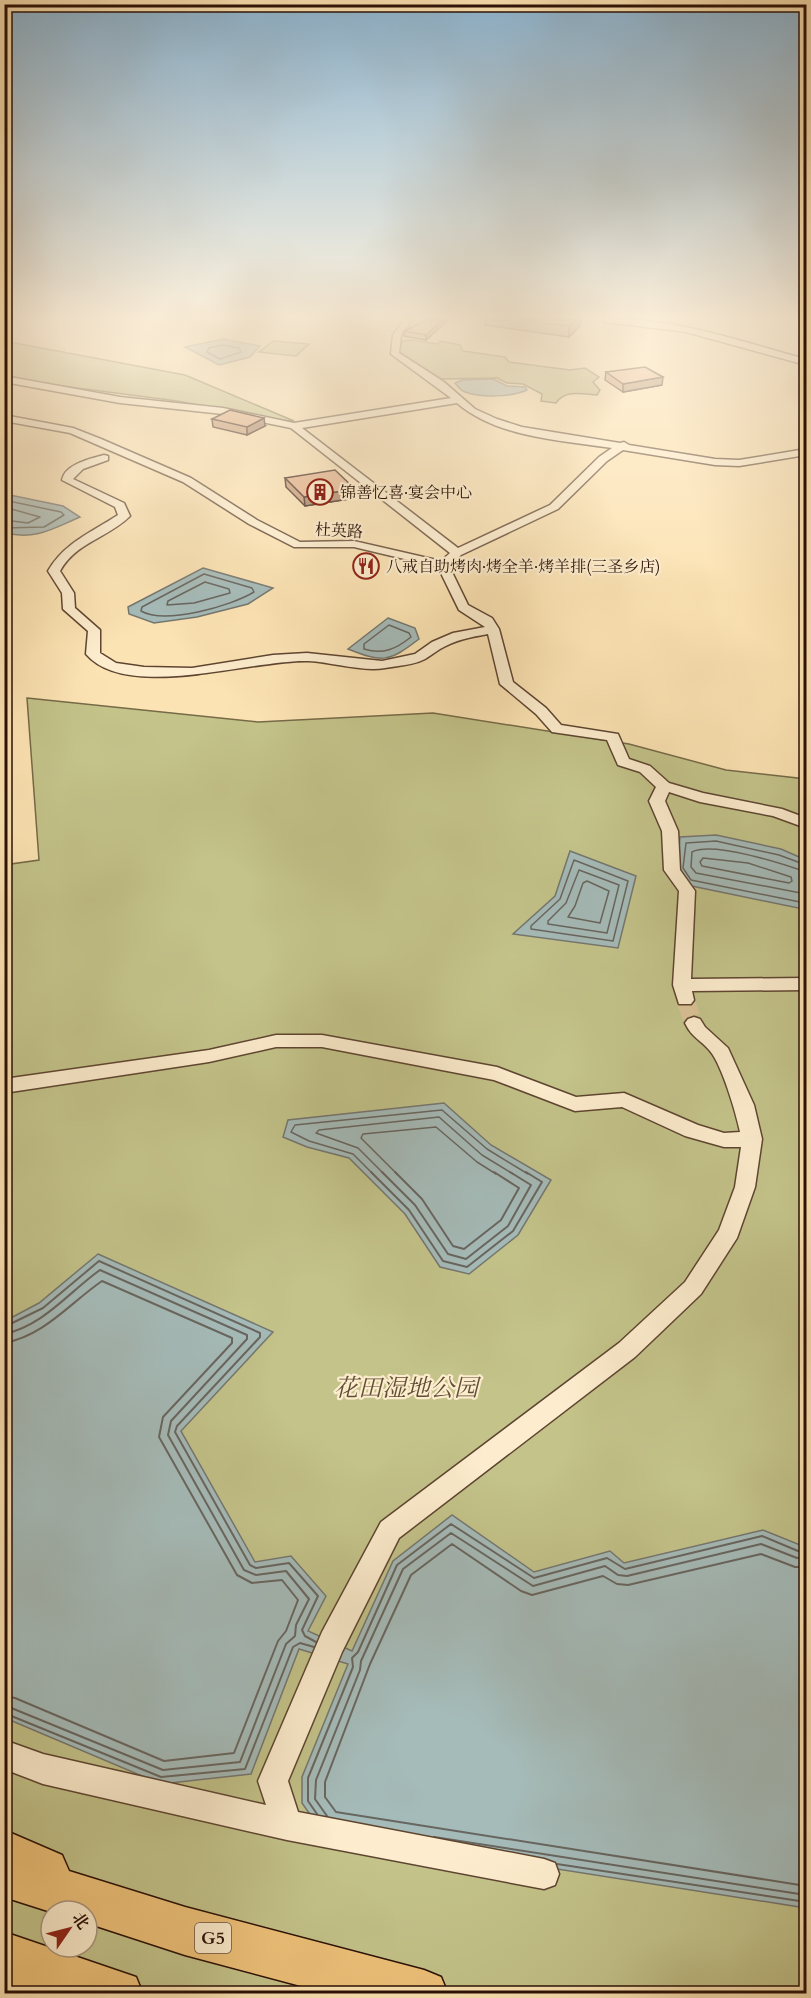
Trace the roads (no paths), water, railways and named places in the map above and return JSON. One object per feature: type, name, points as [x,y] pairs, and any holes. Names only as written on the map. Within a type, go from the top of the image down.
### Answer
[{"type":"highway","points":[[4,1853],[185,1931]]},
{"type":"highway","name":"G5","points":[[4,1874],[185,1931],[424,1994]]},
{"type":"highway","points":[[4,1956],[119,1994]]},
{"type":"highway","points":[[4,1988],[38,1994]]},
{"type":"street","points":[[234,413],[294,426],[371,413]]},
{"type":"street","points":[[478,413],[520,430],[624,445],[682,458],[739,463],[807,452]]},
{"type":"street","name":"杜英路","points":[[4,418],[73,431],[107,452],[136,458],[187,480],[253,522],[298,545],[354,544],[443,565]]},
{"type":"street","points":[[294,426],[457,554]]},
{"type":"street","points":[[624,445],[603,459],[554,507],[457,554],[443,565],[463,607],[488,621],[493,629],[507,684],[541,711],[557,729],[613,737],[624,762],[645,770],[664,786],[700,797],[777,812],[807,823]]},
{"type":"street","points":[[107,452],[79,467],[68,475],[68,480],[120,505],[124,516],[75,546],[57,563],[54,571],[68,593],[69,609],[94,630],[93,654],[112,668],[144,672],[192,672],[273,659],[307,657],[382,665],[419,657],[437,645],[458,636],[493,629]]},
{"type":"street","points":[[664,786],[657,801],[670,831],[672,870],[687,891],[684,992],[807,984]]},
{"type":"street","points":[[286,1825],[273,1781],[328,1649],[390,1530],[627,1350],[693,1288],[729,1232],[745,1187],[752,1139],[744,1106],[719,1048],[698,1030],[694,1023]]},
{"type":"street","points":[[4,1086],[209,1056],[276,1041],[322,1041],[497,1074],[575,1104],[624,1100],[692,1131],[724,1140],[752,1139]]},
{"type":"street","points":[[4,1754],[43,1769],[286,1825],[544,1874]]},
{"type":"water","points":[[5,494],[63,506],[80,517],[35,534],[5,533]]},
{"type":"water","points":[[203,568],[273,588],[248,604],[197,617],[154,623],[129,614],[128,607]]},
{"type":"water","points":[[388,618],[415,628],[419,639],[393,656],[385,658],[370,657],[348,649]]},
{"type":"water","points":[[716,835],[781,849],[806,860],[806,905],[803,909],[687,885],[677,870],[680,837]]},
{"type":"water","points":[[570,851],[636,876],[618,948],[513,934],[555,896]]},
{"type":"water","points":[[444,1103],[491,1145],[551,1180],[518,1235],[469,1274],[440,1267],[405,1214],[349,1158],[307,1147],[283,1137],[288,1120]]},
{"type":"water","points":[[98,1254],[273,1332],[181,1431],[255,1562],[291,1556],[326,1596],[308,1631],[352,1651],[393,1561],[452,1515],[534,1572],[610,1551],[624,1563],[763,1530],[800,1545],[806,1542],[806,1908],[322,1832],[302,1803],[302,1777],[348,1664],[299,1649],[251,1774],[161,1784],[5,1718],[5,1321],[39,1303]]},
{"type":"tunnel","points":[[685,1000],[694,1023]]},
{"type":"place","name":"锦善忆喜·宴会中心","points":[[320,492]]},
{"type":"place","name":"八戒自助烤肉·烤全羊·烤羊排(三圣乡店)","points":[[366,566]]},
{"type":"park label","name":"花田湿地公园","points":[[406,1388]]}]
